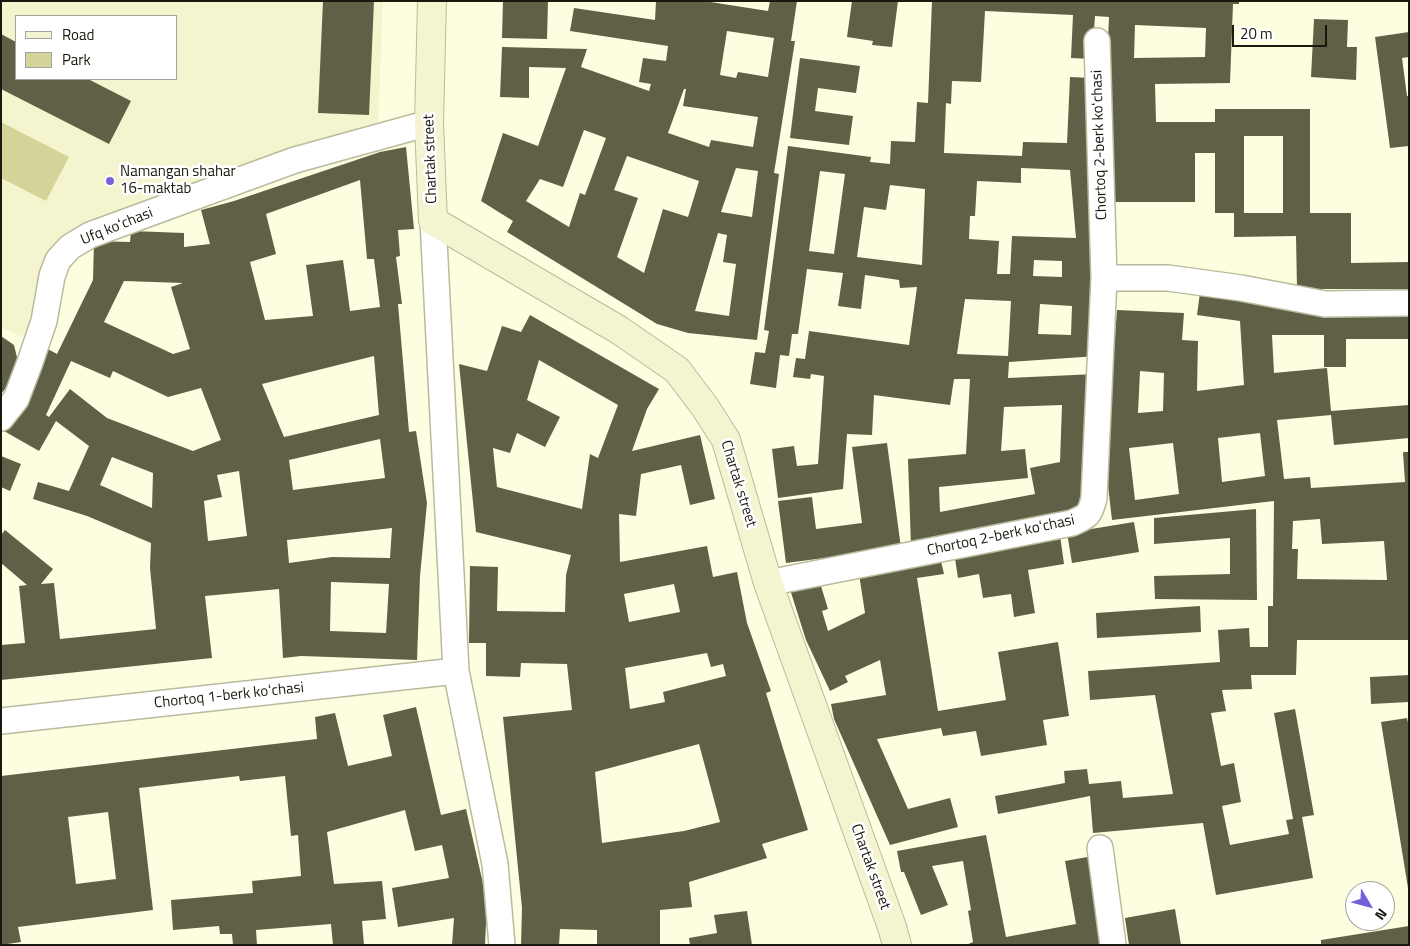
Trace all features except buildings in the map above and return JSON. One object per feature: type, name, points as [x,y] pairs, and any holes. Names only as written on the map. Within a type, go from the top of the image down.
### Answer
[{"type":"main road","name":"Chartak street","points":[[432,1],[429,123],[433,221],[619,330],[677,370],[705,407],[726,440],[768,583],[897,945]]},
{"type":"street","name":"Chortoq 2-berk koʻchasi","points":[[768,583],[1072,523],[1083,518],[1091,511],[1094,498],[1104,278],[1097,41]]},
{"type":"street","name":"Ufq koʻchasi","points":[[1,418],[16,399],[44,321],[52,276],[58,260],[70,247],[90,235],[295,160],[429,123]]},
{"type":"street","points":[[433,221],[456,671],[495,864],[502,945]]},
{"type":"street","points":[[1104,278],[1168,278],[1242,288],[1325,304],[1409,303]]},
{"type":"street","name":"Chortoq 1-berk koʻchasi","points":[[1,721],[456,671]]},
{"type":"street","points":[[1100,848],[1113,945]]},
{"type":"shaded area","name":"Namangan shahar 16-maktab","points":[[1,1],[383,1],[378,125],[60,238],[39,301],[29,327],[22,337],[1,327]]},
{"type":"green space","points":[[1,122],[69,157],[46,201],[1,178]]},
{"type":"place","name":"Namangan shahar 16-maktab","points":[[110,181]]}]
